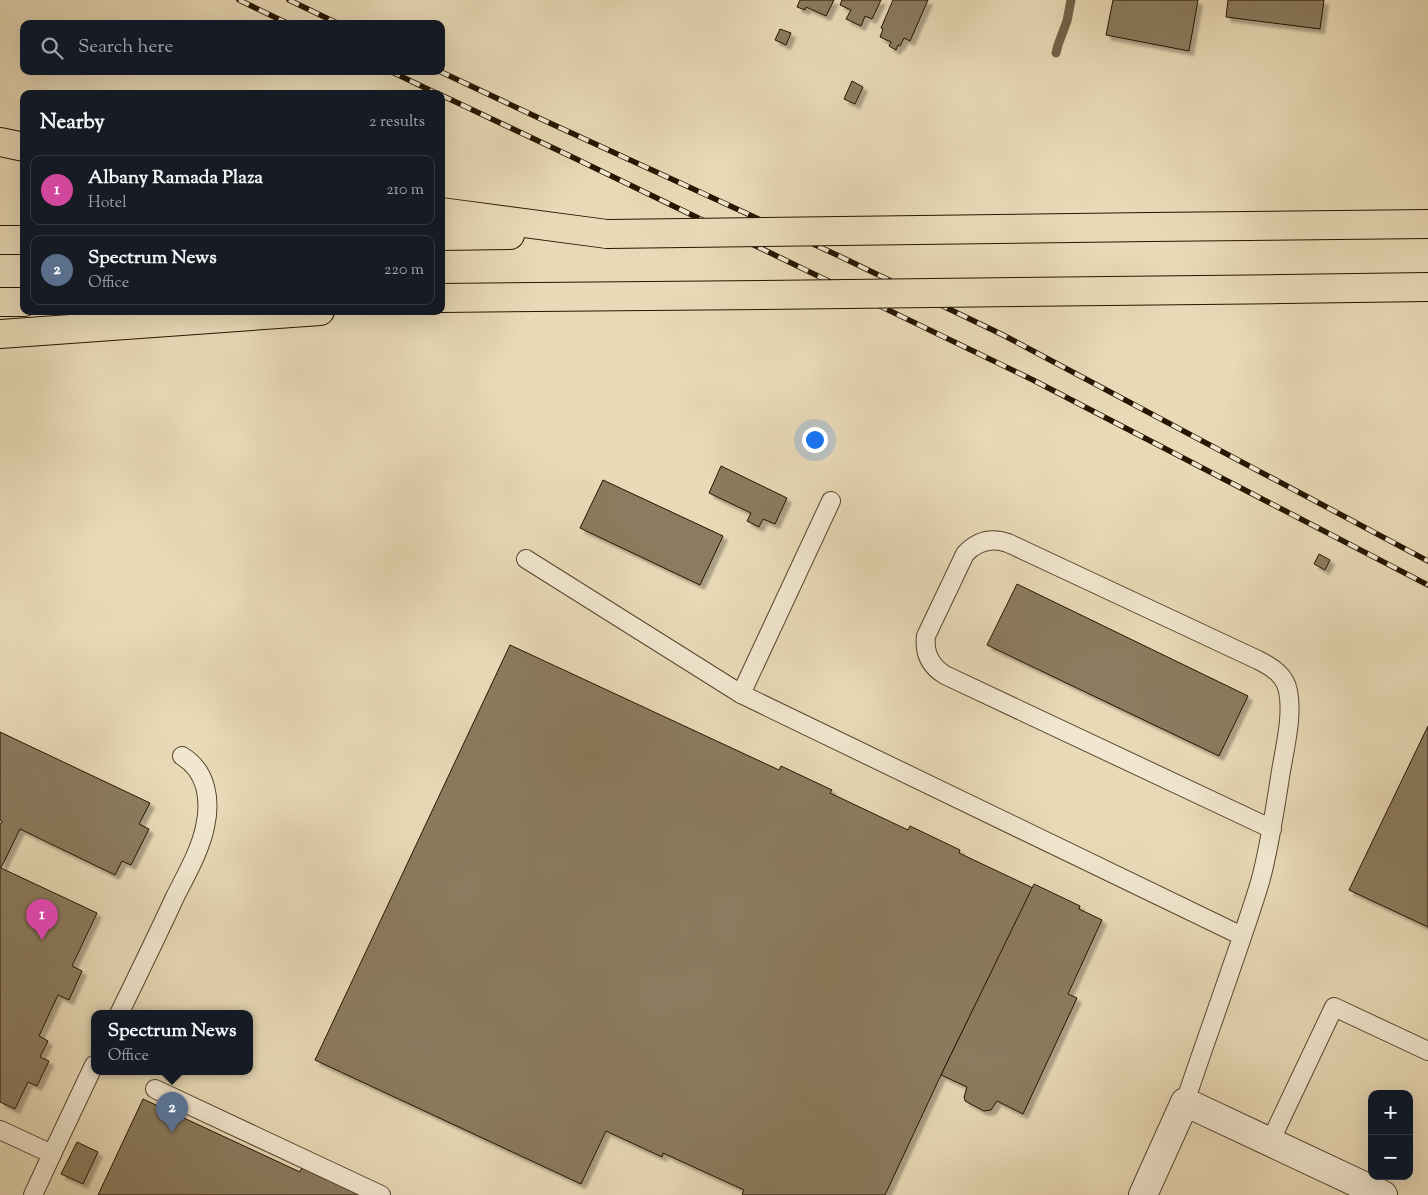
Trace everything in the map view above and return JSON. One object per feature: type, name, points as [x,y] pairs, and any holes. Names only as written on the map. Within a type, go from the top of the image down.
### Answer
[{"type":"highway","points":[[0,142],[20,146]]},
{"type":"highway","points":[[445,213],[607,234]]},
{"type":"highway","points":[[445,236],[1428,224]]},
{"type":"highway","points":[[0,240],[20,240]]},
{"type":"highway","points":[[445,298],[1428,287]]},
{"type":"highway","points":[[445,302],[510,298]]},
{"type":"highway","points":[[0,302],[20,302]]},
{"type":"highway","points":[[0,334],[264,315]]},
{"type":"street","points":[[1143,1195],[1185,1102],[1383,1195]]},
{"type":"lane","points":[[741,694],[831,501]]},
{"type":"lane","points":[[1185,1102],[1260,883],[1272,829],[1288,725],[1288,690],[1284,679],[1273,668],[1258,660],[1008,543],[994,540],[981,542],[969,549],[926,636],[926,649],[934,668],[945,675],[1272,829]]},
{"type":"lane","points":[[526,559],[741,694],[1242,936]]},
{"type":"lane","points":[[121,1010],[194,857],[205,828],[207,802],[205,786],[197,769],[182,756]]},
{"type":"lane","points":[[1270,1142],[1334,1007],[1428,1051]]},
{"type":"lane","points":[[33,1195],[91,1071]]},
{"type":"lane","points":[[155,1089],[381,1195]]},
{"type":"lane","points":[[0,1130],[52,1154]]},
{"type":"building","points":[[800,0],[834,0],[826,16],[806,7],[805,10],[797,7]]},
{"type":"building","points":[[842,0],[881,0],[872,19],[865,16],[861,26],[846,19],[851,10],[840,5]]},
{"type":"building","points":[[893,0],[928,0],[910,41],[904,38],[896,50],[889,46],[891,42],[880,37],[883,29],[881,28]]},
{"type":"building","points":[[1113,0],[1198,0],[1189,51],[1106,35]]},
{"type":"building","points":[[1228,0],[1324,0],[1320,29],[1226,17]]},
{"type":"building","points":[[780,29],[791,33],[786,45],[775,40]]},
{"type":"building","points":[[852,81],[863,87],[855,104],[844,99]]},
{"type":"building","points":[[721,466],[787,498],[775,524],[763,519],[759,527],[747,521],[751,513],[709,493]]},
{"type":"building","points":[[603,480],[723,536],[700,585],[580,528]]},
{"type":"building","points":[[1319,554],[1330,560],[1325,570],[1314,564]]},
{"type":"building","points":[[1017,584],[1248,696],[1219,756],[987,645]]},
{"type":"building","points":[[510,645],[779,770],[781,766],[832,790],[830,793],[908,830],[910,826],[960,850],[959,853],[1033,888],[941,1075],[885,1195],[743,1195],[744,1190],[663,1153],[662,1157],[606,1131],[581,1184],[315,1060]]},
{"type":"building","points":[[1428,726],[1428,927],[1349,890]]},
{"type":"building","points":[[0,732],[150,803],[139,824],[149,829],[131,865],[122,861],[115,875],[20,829],[1,868],[97,913],[72,966],[82,971],[69,1000],[58,995],[39,1036],[48,1041],[40,1057],[49,1061],[37,1086],[28,1082],[15,1109],[0,1102],[0,825],[2,821],[0,820]]},
{"type":"building","points":[[1034,884],[1080,906],[1079,909],[1102,920],[1068,994],[1077,998],[1023,1114],[997,1101],[991,1110],[984,1111],[965,1101],[964,1097],[967,1087],[941,1075]]},
{"type":"building","points":[[143,1099],[300,1172],[302,1167],[362,1195],[98,1195]]},
{"type":"building","points":[[77,1142],[98,1152],[83,1184],[61,1174]]},
{"type":"waterway","points":[[1056,53],[1067,21],[1071,0]]},
{"type":"railway","points":[[239,0],[281,20]]},
{"type":"railway","points":[[289,0],[331,20]]},
{"type":"railway","points":[[445,74],[837,255],[1003,335],[1428,561]]},
{"type":"railway","points":[[398,75],[430,90]]},
{"type":"railway","points":[[445,97],[1033,380],[1428,585]]},
{"type":"place","name":"Albany Ramada Plaza","points":[[42,940]]},
{"type":"place","name":"Spectrum News","points":[[172,1133]]}]
